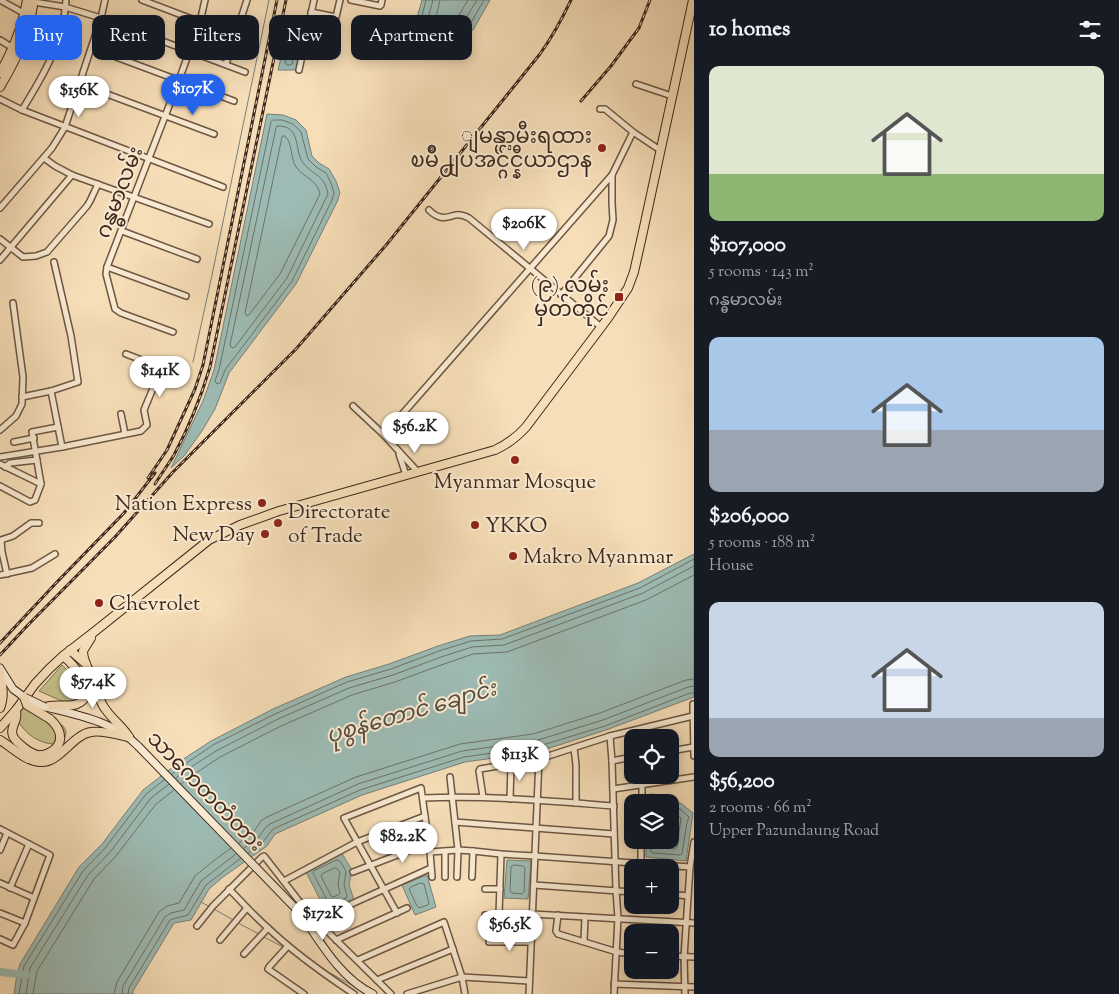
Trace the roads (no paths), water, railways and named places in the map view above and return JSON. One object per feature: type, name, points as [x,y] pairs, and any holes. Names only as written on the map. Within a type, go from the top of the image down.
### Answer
[{"type":"main road","points":[[0,728],[48,669],[209,540],[240,525],[279,511],[495,450],[511,441],[526,427],[628,288],[634,272],[693,0]]},
{"type":"main road","points":[[28,15],[32,1]]},
{"type":"main road","points":[[0,73],[15,43]]},
{"type":"main road","points":[[0,87],[15,60]]},
{"type":"main road","points":[[94,632],[83,651],[86,664],[105,710],[120,724],[129,737]]},
{"type":"main road","points":[[66,653],[86,664]]},
{"type":"main road","points":[[46,707],[55,704],[69,706],[79,703],[85,697],[84,680],[66,653]]},
{"type":"main road","points":[[0,670],[3,692],[0,708]]},
{"type":"main road","name":"သာကေတတံတား","points":[[0,670],[13,689],[24,697],[46,707],[104,724],[129,737],[301,914],[339,968],[350,979],[373,994]]},
{"type":"main road","points":[[16,710],[12,735],[23,747],[41,756],[51,752],[60,743],[56,724],[27,705],[24,697]]},
{"type":"main road","points":[[0,740],[30,760],[41,763],[52,759],[85,733],[94,731],[129,737]]},
{"type":"street","points":[[0,0],[26,15]]},
{"type":"street","points":[[22,110],[53,55],[59,37],[66,0]]},
{"type":"street","points":[[102,15],[105,0]]},
{"type":"street","points":[[142,0],[159,3],[185,15]]},
{"type":"street","name":"ဂန္ဓမာလမ်း","points":[[202,15],[205,0]]},
{"type":"street","points":[[226,64],[247,0]]},
{"type":"street","points":[[299,70],[314,0]]},
{"type":"street","points":[[311,12],[336,17],[340,0]]},
{"type":"street","points":[[351,0],[380,6],[382,0]]},
{"type":"street","points":[[32,1],[65,7],[92,15]]},
{"type":"street","points":[[0,40],[13,48]]},
{"type":"street","points":[[0,208],[56,144],[65,127],[92,48]]},
{"type":"street","points":[[125,60],[234,101]]},
{"type":"street","name":"ဂန္ဓမာလမ်း","points":[[173,332],[121,313],[115,309],[106,274],[107,267],[186,60]]},
{"type":"street","points":[[215,60],[245,72]]},
{"type":"street","points":[[80,84],[214,134]]},
{"type":"street","points":[[636,84],[672,96]]},
{"type":"street","points":[[0,99],[22,110],[222,187]]},
{"type":"street","points":[[600,109],[605,109],[633,132],[660,150]]},
{"type":"street","points":[[384,435],[612,175],[633,132]]},
{"type":"street","points":[[44,158],[72,175],[209,224]]},
{"type":"street","points":[[0,260],[72,175]]},
{"type":"street","points":[[561,295],[609,236],[613,220],[612,175]]},
{"type":"street","points":[[0,238],[23,257],[36,256],[47,252],[90,201],[98,184]]},
{"type":"street","points":[[429,210],[442,218],[458,214],[469,218],[601,327]]},
{"type":"street","points":[[122,231],[197,259]]},
{"type":"street","points":[[22,396],[78,382],[71,336],[54,262]]},
{"type":"street","points":[[107,267],[186,296]]},
{"type":"street","points":[[0,430],[16,416],[22,404],[23,377],[13,303]]},
{"type":"street","points":[[0,457],[141,431],[146,427],[144,410],[161,369],[126,354]]},
{"type":"street","points":[[51,390],[62,447]]},
{"type":"street","points":[[352,406],[384,435],[417,471]]},
{"type":"street","points":[[120,414],[125,434]]},
{"type":"street","points":[[0,486],[30,502],[35,500],[41,484],[32,432],[58,427]]},
{"type":"street","points":[[14,442],[34,438]]},
{"type":"street","points":[[398,451],[406,474]]},
{"type":"street","points":[[2,466],[10,463],[37,460]]},
{"type":"street","points":[[2,466],[41,484]]},
{"type":"street","points":[[7,574],[1,540],[13,536],[31,523],[39,523]]},
{"type":"street","points":[[0,575],[32,568],[56,554]]},
{"type":"street","points":[[693,704],[694,756]]},
{"type":"street","points":[[483,797],[479,770],[540,759],[610,736],[693,716]]},
{"type":"street","points":[[610,736],[618,918],[614,994]]},
{"type":"street","points":[[679,750],[694,747]]},
{"type":"street","points":[[574,748],[576,803]]},
{"type":"street","points":[[528,994],[540,759]]},
{"type":"street","points":[[612,761],[624,759]]},
{"type":"street","points":[[510,798],[511,764]]},
{"type":"street","points":[[450,777],[458,850],[457,877]]},
{"type":"street","points":[[613,789],[694,777]]},
{"type":"street","points":[[642,785],[642,794]]},
{"type":"street","points":[[397,913],[344,818],[422,788],[432,877]]},
{"type":"street","points":[[423,798],[510,798],[614,806]]},
{"type":"street","points":[[284,881],[357,842],[425,816]]},
{"type":"street","points":[[455,822],[614,834]]},
{"type":"street","points":[[0,829],[50,855],[26,923],[13,945],[0,939]]},
{"type":"street","points":[[0,850],[8,833]]},
{"type":"street","points":[[685,994],[684,957],[686,923],[688,896],[691,889],[690,867],[694,842]]},
{"type":"street","points":[[353,872],[429,843]]},
{"type":"street","points":[[10,888],[29,844]]},
{"type":"street","points":[[430,852],[458,850],[624,862]]},
{"type":"street","points":[[445,851],[445,877]]},
{"type":"street","points":[[472,877],[473,851]]},
{"type":"street","points":[[499,915],[501,854]]},
{"type":"street","points":[[197,926],[213,906],[264,856],[316,920],[391,994]]},
{"type":"street","points":[[679,866],[690,867]]},
{"type":"street","points":[[316,920],[431,868]]},
{"type":"street","points":[[0,883],[34,898]]},
{"type":"street","points":[[534,885],[624,891]]},
{"type":"street","points":[[230,889],[247,908],[288,946],[354,994]]},
{"type":"street","points":[[485,889],[500,889]]},
{"type":"street","points":[[679,895],[688,896]]},
{"type":"street","points":[[220,940],[247,908]]},
{"type":"street","points":[[336,940],[407,908]]},
{"type":"street","points":[[0,912],[26,923]]},
{"type":"street","points":[[485,915],[532,914],[694,923]]},
{"type":"street","points":[[558,915],[556,931],[558,934],[624,953]]},
{"type":"street","points":[[584,941],[585,917]]},
{"type":"street","points":[[358,960],[444,922],[462,977],[465,994]]},
{"type":"street","points":[[244,954],[268,928]]},
{"type":"street","points":[[489,942],[532,942]]},
{"type":"street","points":[[288,946],[268,969],[304,994]]},
{"type":"street","points":[[377,980],[453,949]]},
{"type":"street","points":[[679,957],[694,957]]},
{"type":"street","points":[[407,994],[462,977],[529,981]]},
{"type":"street","points":[[614,984],[694,987]]},
{"type":"water","points":[[422,0],[490,0],[472,30],[472,15],[418,15]]},
{"type":"water","points":[[280,60],[298,60],[296,70],[278,70]]},
{"type":"water","points":[[267,114],[283,115],[296,120],[306,130],[312,156],[329,169],[340,193],[296,284],[229,373],[215,409],[202,431],[184,456],[171,468],[203,401],[214,370]]},
{"type":"water","name":"ပုစွန်တောင် ချောင်း","points":[[694,554],[694,697],[606,730],[537,752],[465,762],[362,795],[275,834],[267,846],[209,889],[191,920],[174,923],[133,991],[133,994],[14,994],[20,964],[79,867],[102,844],[143,790],[182,760],[211,741],[273,709],[346,677],[470,636],[500,635],[638,583]]},
{"type":"water","points":[[679,802],[693,813],[686,861],[646,857],[646,849],[679,849]]},
{"type":"water","points":[[341,852],[352,870],[349,885],[354,900],[327,913],[305,870]]},
{"type":"water","points":[[507,860],[531,861],[528,899],[504,898]]},
{"type":"water","points":[[427,875],[436,907],[415,915],[402,885]]},
{"type":"waterway","points":[[193,362],[269,0]]},
{"type":"waterway","points":[[201,902],[210,907]]},
{"type":"waterway","points":[[214,909],[235,921]]},
{"type":"waterway","points":[[238,923],[259,934]]},
{"type":"waterway","points":[[262,936],[283,947]]},
{"type":"waterway","points":[[321,968],[357,988]]},
{"type":"waterway","points":[[0,972],[26,975]]},
{"type":"railway","points":[[148,478],[167,450],[195,389],[203,365],[277,0]]},
{"type":"railway","points":[[155,484],[185,434],[199,401],[210,367],[286,0]]},
{"type":"railway","points":[[0,655],[115,537],[173,472],[296,349],[387,244],[540,54],[557,28],[571,0]]},
{"type":"railway","points":[[581,101],[611,66],[639,28],[650,0]]},
{"type":"railway","points":[[0,643],[124,513],[155,473]]},
{"type":"place","name":"ျမန္မာ့မီးရထား ၿမိဳ႕ျပအင္ဂ်င္နီယာဌာန","points":[[602,148]]},
{"type":"place","name":"(၉) လမ်း မှတ်တိုင်","points":[[619,297]]},
{"type":"place","name":"Myanmar Mosque","points":[[515,460]]},
{"type":"place","name":"Nation Express","points":[[262,503]]},
{"type":"place","name":"Directorate of Trade","points":[[278,523]]},
{"type":"place","name":"YKKO","points":[[475,525]]},
{"type":"place","name":"New Day","points":[[265,534]]},
{"type":"place","name":"Makro Myanmar","points":[[513,556]]},
{"type":"place","name":"Chevrolet","points":[[99,603]]}]
